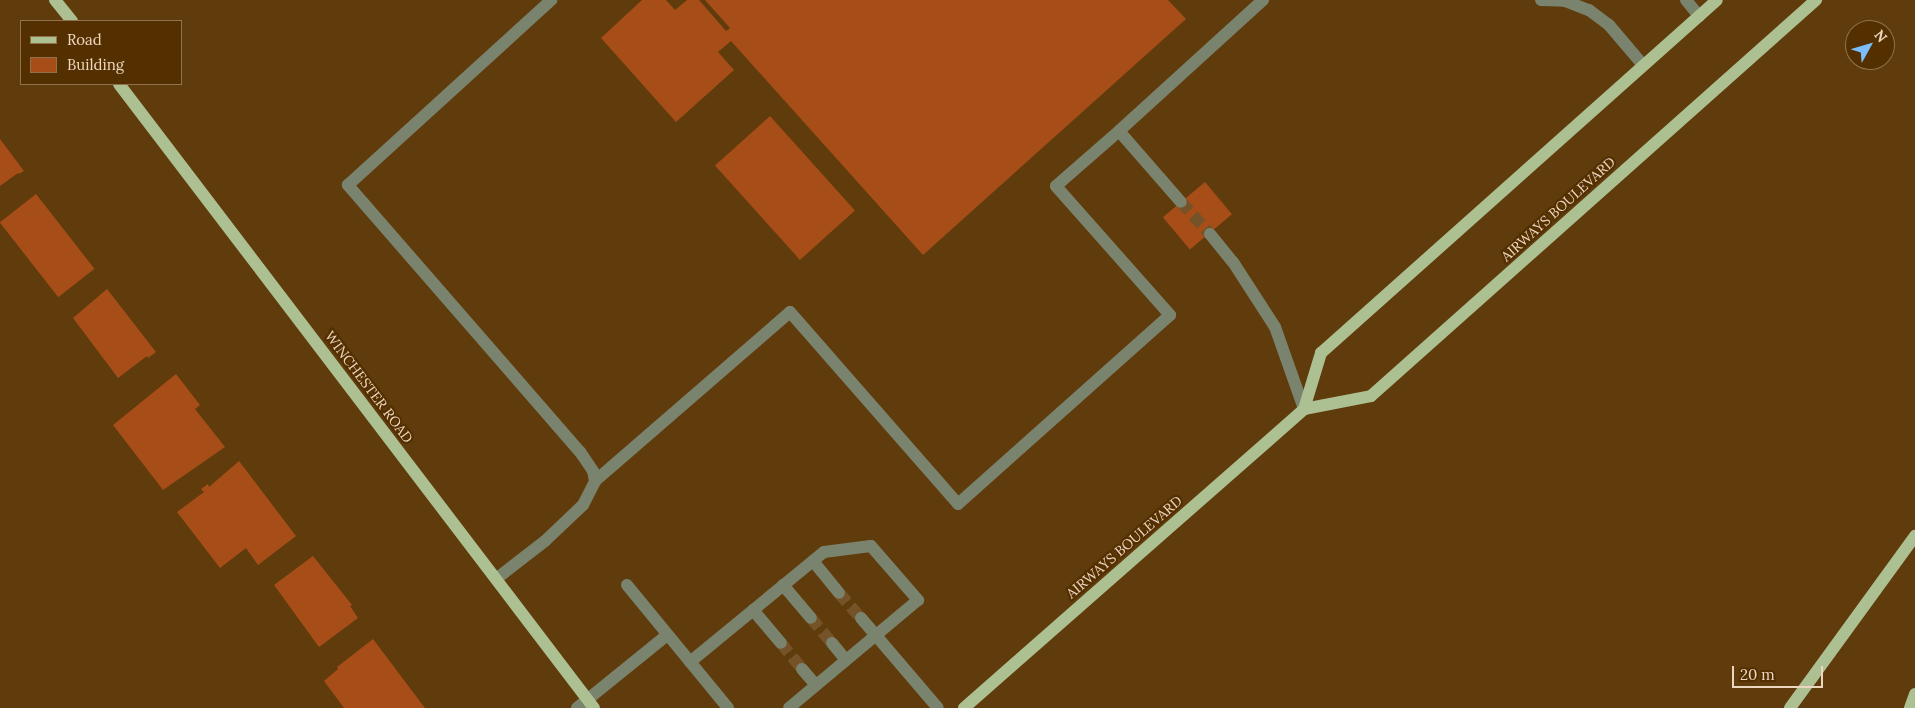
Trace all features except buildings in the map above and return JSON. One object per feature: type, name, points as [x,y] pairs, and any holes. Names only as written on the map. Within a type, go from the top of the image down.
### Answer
[{"type":"main road","points":[[56,0],[71,20]]},
{"type":"main road","points":[[1304,409],[1321,354],[1717,0]]},
{"type":"main road","name":"AIRWAYS BOULEVARD","points":[[964,708],[1304,409],[1371,396],[1816,0]]},
{"type":"main road","name":"WINCHESTER ROAD","points":[[120,85],[591,704]]},
{"type":"main road","points":[[1790,708],[1915,536]]},
{"type":"main road","points":[[1910,708],[1915,694]]},
{"type":"lane","points":[[551,0],[348,185],[580,452],[589,464],[595,481]]},
{"type":"lane","points":[[496,579],[577,511],[595,481],[790,312],[958,504],[1170,315],[1056,186],[1263,0]]},
{"type":"lane","points":[[1541,0],[1565,1],[1589,10],[1609,25],[1643,66]]},
{"type":"lane","points":[[1686,0],[1699,16]]},
{"type":"lane","points":[[1119,131],[1182,202]]},
{"type":"lane","points":[[1210,234],[1233,262],[1275,327],[1304,409]]},
{"type":"lane","points":[[690,662],[824,552],[871,546],[918,600],[789,708]]},
{"type":"lane","points":[[812,561],[839,592]]},
{"type":"lane","points":[[783,585],[811,618]]},
{"type":"lane","points":[[627,586],[728,708]]},
{"type":"lane","points":[[753,610],[781,643]]},
{"type":"lane","points":[[861,618],[938,708]]},
{"type":"lane","points":[[577,708],[591,704],[667,635]]},
{"type":"lane","points":[[832,643],[846,660]]},
{"type":"lane","points":[[802,669],[816,685]]},
{"type":"tunnel","points":[[1181,202],[1210,234]]},
{"type":"tunnel","points":[[839,593],[861,618]]},
{"type":"tunnel","points":[[811,618],[832,643]]},
{"type":"tunnel","points":[[781,643],[802,669]]}]
